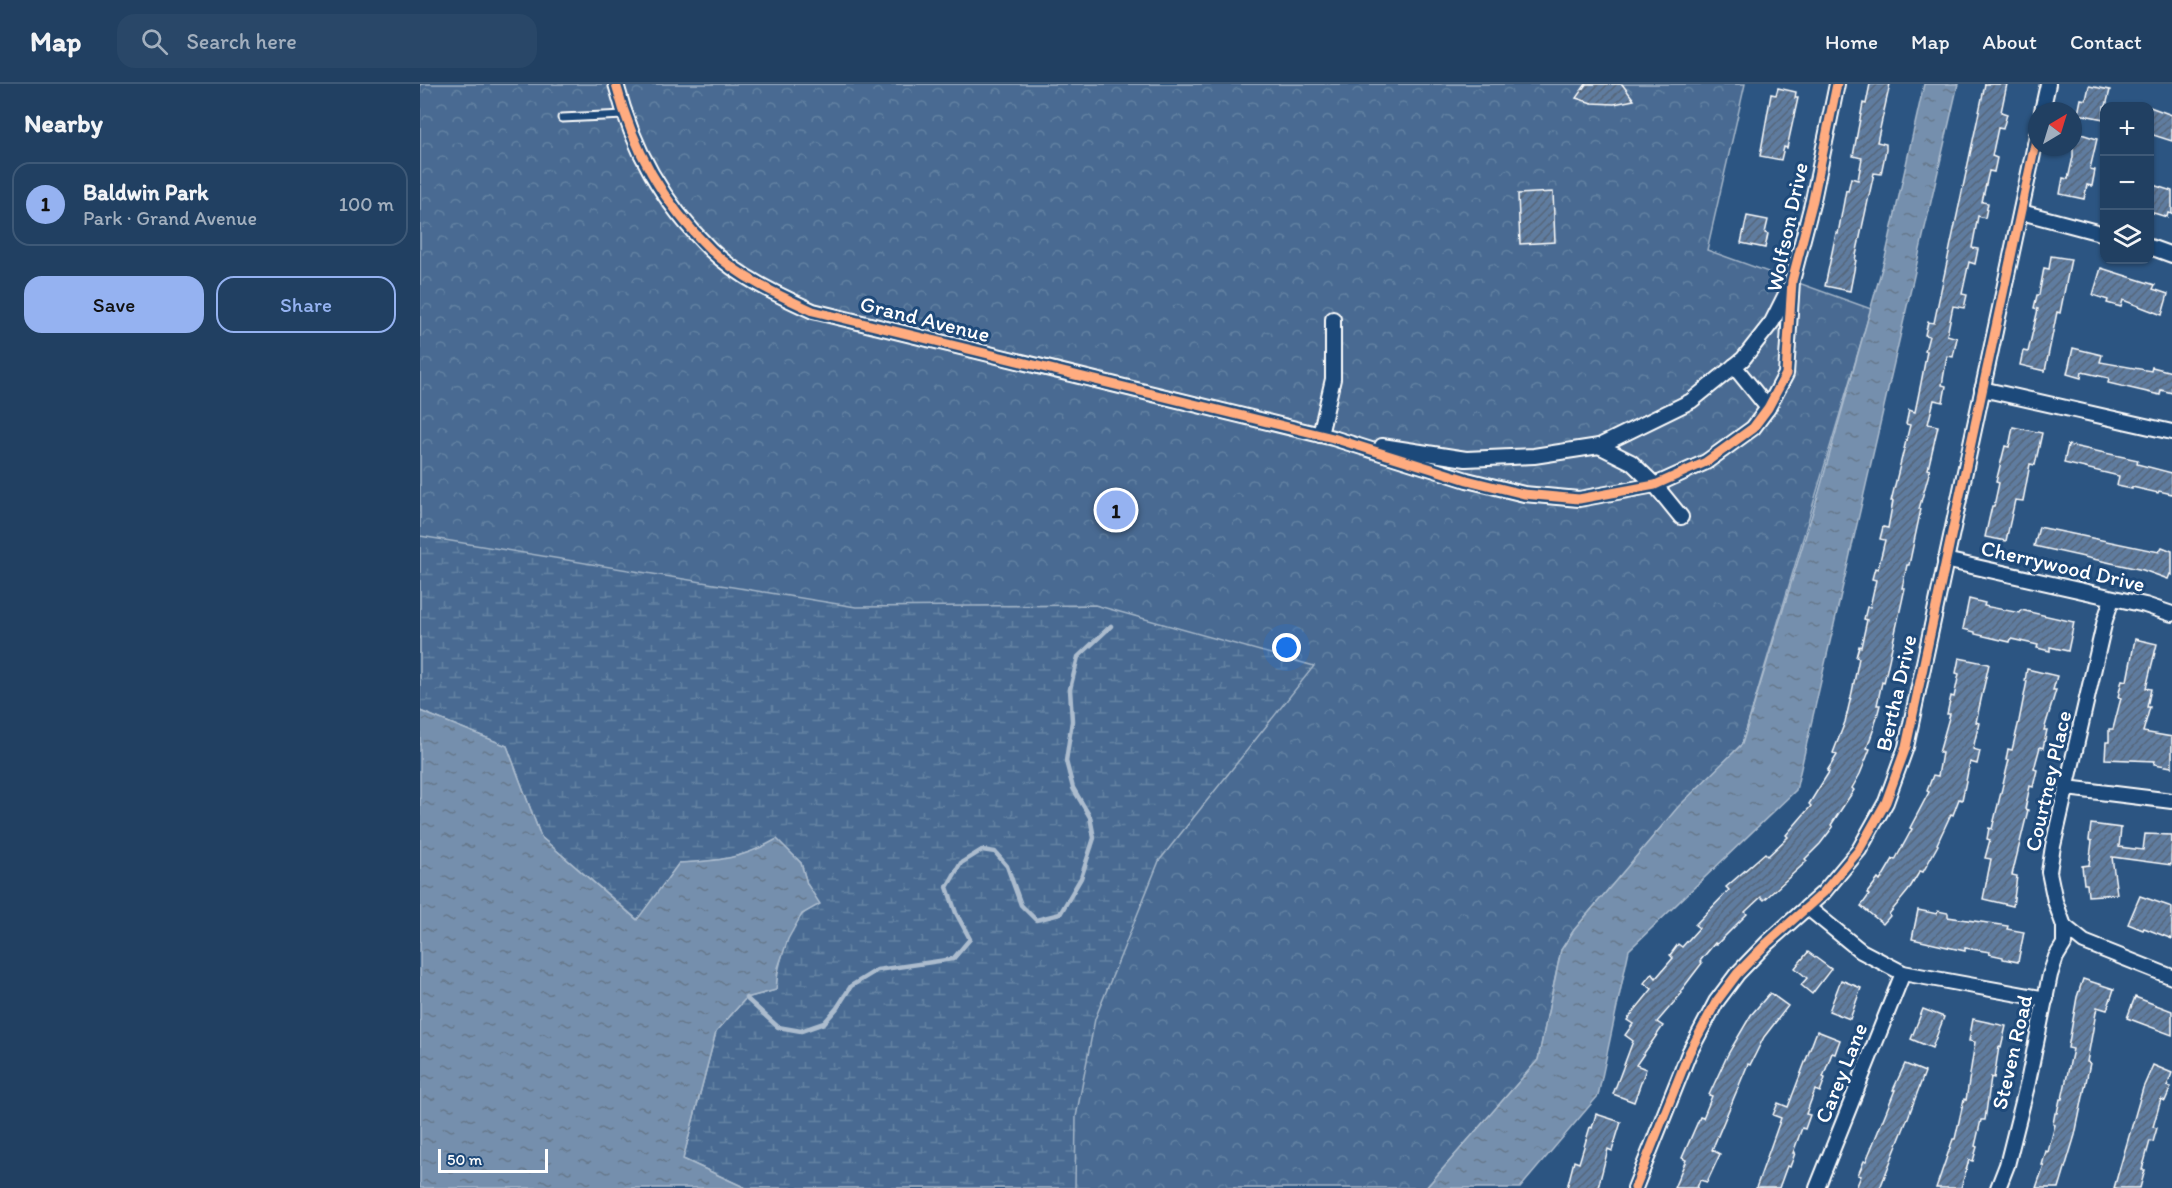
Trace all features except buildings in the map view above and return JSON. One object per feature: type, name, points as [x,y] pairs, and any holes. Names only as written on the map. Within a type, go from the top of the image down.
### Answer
[{"type":"street","name":"Grand Avenue","points":[[616,84],[624,115],[644,162],[660,190],[711,250],[740,272],[807,309],[1326,437]]},
{"type":"street","name":"Wolfson Drive","points":[[1326,437],[1466,459],[1534,456],[1599,446],[1691,401],[1743,359],[1773,322],[1792,281],[1813,200],[1837,84]]},
{"type":"street","points":[[2044,102],[2048,84]]},
{"type":"street","name":"Bertha Drive","points":[[1635,1188],[1689,1053],[1716,1002],[1737,974],[1822,893],[1859,850],[1886,802],[1906,747],[2033,156]]},
{"type":"street","points":[[2021,212],[2100,233]]},
{"type":"street","points":[[2154,249],[2172,255]]},
{"type":"street","name":"Wolfson Drive","points":[[1326,437],[1467,480],[1524,494],[1579,499],[1654,485],[1706,462],[1730,446],[1753,428],[1768,408],[1786,375],[1792,281]]},
{"type":"street","points":[[1326,437],[1333,379],[1334,319]]},
{"type":"street","points":[[1734,366],[1768,408]]},
{"type":"street","points":[[1982,389],[2172,432]]},
{"type":"street","points":[[1599,446],[1630,462],[1654,485],[1681,517]]},
{"type":"street","name":"Cherrywood Drive","points":[[1945,560],[2145,605],[2172,614]]},
{"type":"street","name":"Courtney Place","points":[[2064,926],[2055,901],[2049,872],[2053,846],[2112,598]]},
{"type":"street","points":[[2067,788],[2172,801]]},
{"type":"street","points":[[1807,907],[1861,951],[1903,973],[2046,999]]},
{"type":"street","points":[[2064,926],[2084,942],[2172,976]]},
{"type":"street","name":"Steven Road","points":[[1998,1188],[2007,1165],[2028,1082],[2050,975],[2056,957],[2064,944],[2064,926]]},
{"type":"street","name":"Carey Lane","points":[[1817,1188],[1903,973]]},
{"type":"lane","points":[[562,118],[624,115]]},
{"type":"green space","points":[[420,84],[1745,84],[1707,250],[1871,309],[1742,744],[1658,831],[1574,930],[1561,950],[1538,1060],[1426,1188],[746,1188],[507,746],[420,711]]},
{"type":"green space","points":[[420,536],[856,607],[1095,605],[1314,666],[1159,861],[1095,1019],[1076,1117],[1075,1188],[746,1188],[683,1159],[716,1032],[746,998],[776,990],[778,971],[792,929],[803,914],[819,904],[807,884],[801,863],[777,840],[730,858],[679,863],[638,920],[541,837],[507,746],[420,711]]},
{"type":"water","points":[[1924,84],[1958,84],[1796,790],[1629,950],[1598,1096],[1520,1188],[1426,1188],[1538,1060],[1561,950],[1574,930],[1678,807],[1742,744],[1819,492],[1886,254]]},
{"type":"water","points":[[420,711],[507,746],[541,837],[637,920],[679,863],[730,858],[777,839],[801,863],[807,884],[820,904],[802,914],[788,939],[778,968],[776,990],[746,998],[716,1032],[683,1159],[746,1188],[420,1188]]},
{"type":"waterway","points":[[746,998],[778,1027],[801,1031],[824,1023],[851,986],[877,970],[953,959],[970,939],[956,913],[947,887],[961,863],[982,850],[995,852],[1007,866],[1021,905],[1036,920],[1060,914],[1081,878],[1094,838],[1090,817],[1073,788],[1066,761],[1072,721],[1070,689],[1078,657],[1111,626]]},
{"type":"cycle path","points":[[616,84],[631,131],[651,173],[664,194],[694,232],[722,260],[746,277],[813,311],[1333,438],[1467,480],[1524,494],[1579,499],[1655,485],[1706,462],[1753,428],[1768,408],[1786,374],[1792,281],[1813,200],[1837,84]]},
{"type":"cycle path","points":[[1635,1188],[1689,1053],[1716,1002],[1737,974],[1767,943],[1823,893],[1859,850],[1886,802],[1906,747],[2033,156]]},
{"type":"place","name":"Baldwin Park","points":[[1116,510]]}]
